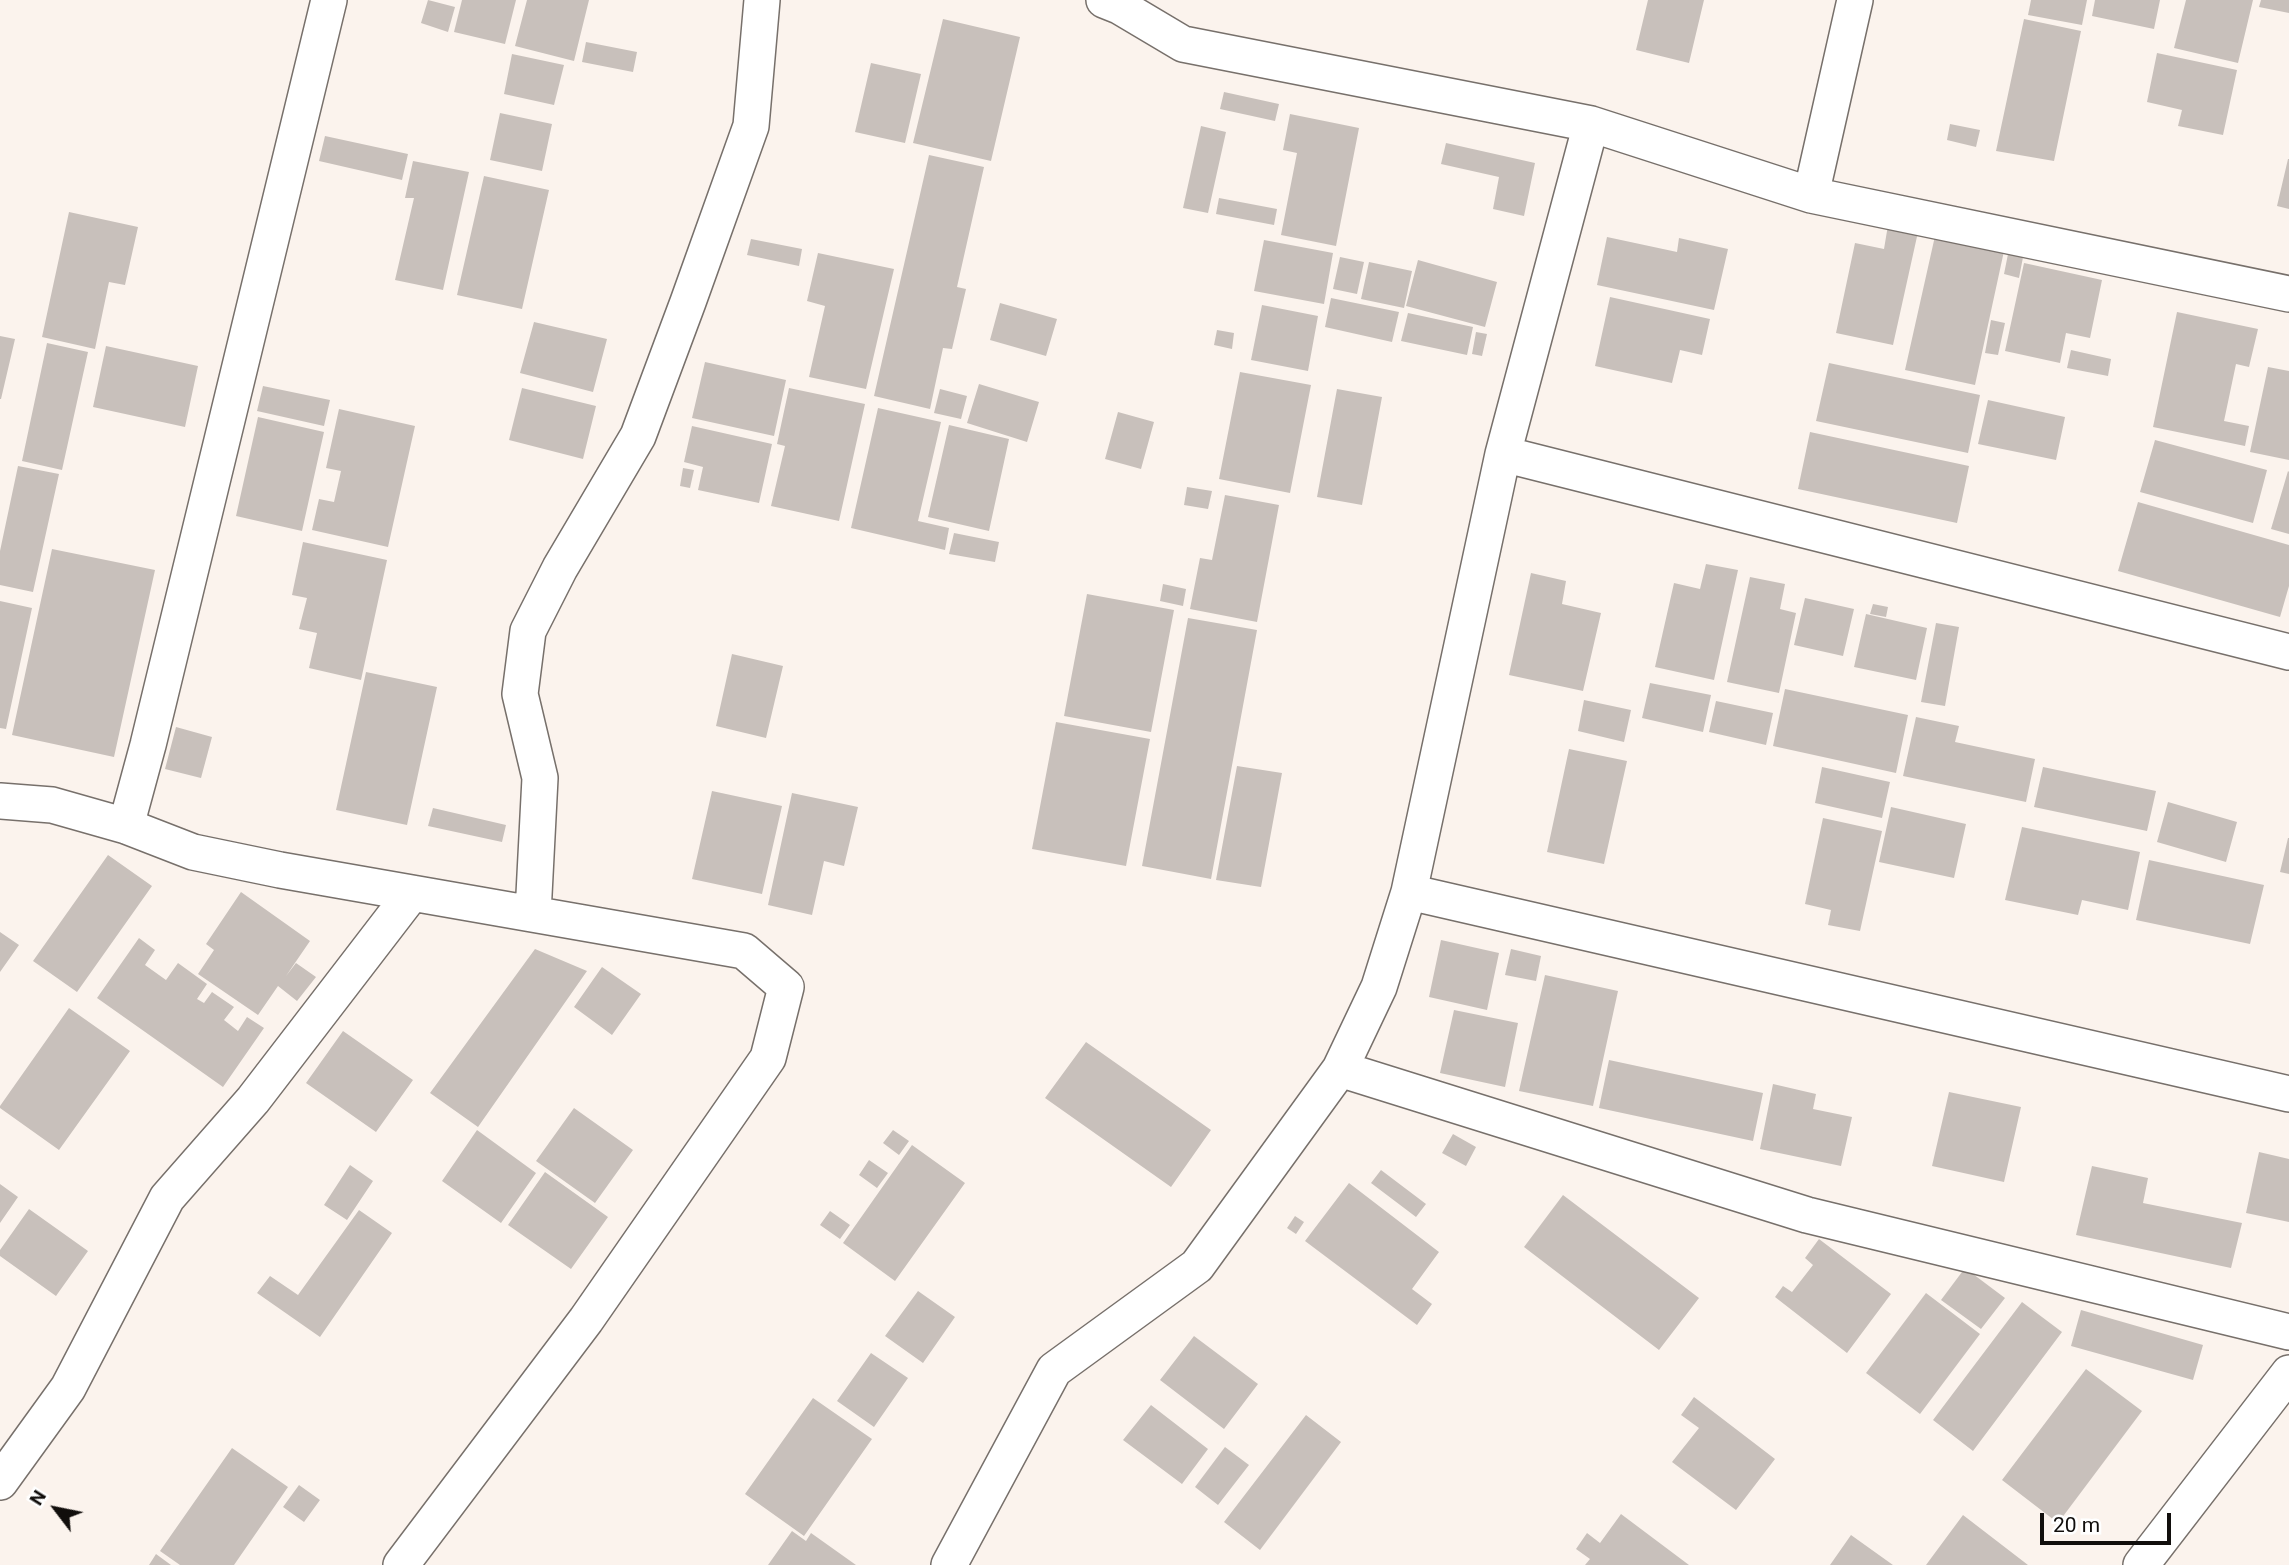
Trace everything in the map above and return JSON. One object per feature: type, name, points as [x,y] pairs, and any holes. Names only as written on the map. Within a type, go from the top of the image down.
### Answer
[{"type":"street","points":[[126,826],[152,731],[329,0]]},
{"type":"street","points":[[533,914],[540,778],[520,694],[528,631],[560,568],[638,436],[688,302],[751,126],[762,0]]},
{"type":"street","points":[[1104,0],[1184,44],[1591,124],[1811,195],[2289,294]]},
{"type":"street","points":[[1811,195],[1855,0]]},
{"type":"street","points":[[949,1565],[1054,1370],[1197,1266],[1340,1069],[1379,986],[1409,892],[1503,454],[1591,124]]},
{"type":"street","points":[[1503,454],[2289,652]]},
{"type":"street","points":[[0,801],[52,805],[126,826],[193,852],[744,951],[786,987],[768,1058],[586,1320],[401,1565]]},
{"type":"street","points":[[1409,892],[2289,1094]]},
{"type":"street","points":[[0,1482],[68,1388],[167,1198],[253,1100],[412,893]]},
{"type":"street","points":[[1340,1069],[1807,1215],[2289,1332]]},
{"type":"street","points":[[2141,1565],[2289,1373]]},
{"type":"building","points":[[428,0],[455,7],[448,32],[421,23]]},
{"type":"building","points":[[462,0],[516,0],[505,44],[454,32]]},
{"type":"building","points":[[527,0],[589,0],[574,61],[515,46]]},
{"type":"building","points":[[1648,0],[1704,0],[1689,63],[1636,50]]},
{"type":"building","points":[[2031,0],[2087,0],[2082,25],[2028,15]]},
{"type":"building","points":[[2095,0],[2160,0],[2154,29],[2092,16]]},
{"type":"building","points":[[2186,0],[2253,0],[2238,63],[2174,48]]},
{"type":"building","points":[[2261,0],[2289,0],[2289,13],[2259,7]]},
{"type":"building","points":[[943,19],[1020,37],[991,161],[913,143]]},
{"type":"building","points":[[2024,19],[2081,31],[2054,161],[1996,151]]},
{"type":"building","points":[[586,42],[637,52],[633,72],[582,62]]},
{"type":"building","points":[[2157,53],[2237,70],[2223,135],[2178,126],[2182,110],[2147,102]]},
{"type":"building","points":[[512,54],[564,65],[554,105],[504,94]]},
{"type":"building","points":[[871,63],[921,74],[905,143],[855,132]]},
{"type":"building","points":[[1224,92],[1279,104],[1275,121],[1220,109]]},
{"type":"building","points":[[500,113],[552,124],[542,171],[490,160]]},
{"type":"building","points":[[1290,114],[1359,128],[1336,246],[1281,235],[1297,153],[1283,150]]},
{"type":"building","points":[[1950,124],[1980,130],[1976,147],[1947,140]]},
{"type":"building","points":[[1201,126],[1226,132],[1208,213],[1183,208]]},
{"type":"building","points":[[325,136],[408,154],[402,180],[319,161]]},
{"type":"building","points":[[1446,143],[1535,163],[1524,216],[1493,209],[1499,177],[1441,164]]},
{"type":"building","points":[[929,155],[984,167],[957,287],[966,289],[952,349],[943,348],[930,409],[874,396]]},
{"type":"building","points":[[2289,159],[2289,209],[2277,206]]},
{"type":"building","points":[[413,161],[469,172],[443,290],[395,280],[414,198],[405,198]]},
{"type":"building","points":[[484,176],[549,190],[522,309],[457,295]]},
{"type":"building","points":[[1219,198],[1277,209],[1274,225],[1216,214]]},
{"type":"building","points":[[69,212],[138,227],[125,285],[109,282],[95,349],[42,337]]},
{"type":"building","points":[[1888,225],[1918,232],[1893,345],[1836,333],[1855,243],[1884,249]]},
{"type":"building","points":[[1935,236],[2004,251],[1975,385],[1905,370]]},
{"type":"building","points":[[1607,237],[1677,252],[1679,238],[1728,249],[1714,310],[1597,285]]},
{"type":"building","points":[[751,239],[802,249],[799,266],[747,255]]},
{"type":"building","points":[[1264,240],[1333,253],[1324,304],[1254,291]]},
{"type":"building","points":[[2009,249],[2024,252],[2019,278],[2004,274]]},
{"type":"building","points":[[818,253],[894,269],[866,389],[809,377],[825,306],[807,301]]},
{"type":"building","points":[[1340,257],[1364,262],[1357,294],[1333,289]]},
{"type":"building","points":[[1418,260],[1497,282],[1485,327],[1406,306]]},
{"type":"building","points":[[1369,262],[1412,271],[1404,308],[1361,299]]},
{"type":"building","points":[[2024,263],[2102,280],[2090,338],[2066,333],[2060,363],[2005,351]]},
{"type":"building","points":[[1610,297],[1710,319],[1702,355],[1680,350],[1672,383],[1595,366]]},
{"type":"building","points":[[1331,298],[1399,312],[1392,342],[1325,327]]},
{"type":"building","points":[[1000,303],[1057,319],[1046,356],[990,340]]},
{"type":"building","points":[[1262,305],[1318,316],[1308,371],[1251,360]]},
{"type":"building","points":[[2177,312],[2258,329],[2249,367],[2236,364],[2224,421],[2249,426],[2245,446],[2153,427]]},
{"type":"building","points":[[1408,313],[1473,327],[1467,355],[1401,341]]},
{"type":"building","points":[[1991,320],[2005,323],[1998,355],[1985,353]]},
{"type":"building","points":[[534,322],[607,339],[593,392],[520,373]]},
{"type":"building","points":[[1217,330],[1234,333],[1232,349],[1214,345]]},
{"type":"building","points":[[1476,332],[1487,334],[1482,356],[1472,354]]},
{"type":"building","points":[[0,336],[15,339],[1,399],[0,399]]},
{"type":"building","points":[[47,343],[88,352],[62,470],[22,461]]},
{"type":"building","points":[[106,346],[198,366],[185,427],[93,407]]},
{"type":"building","points":[[2071,350],[2111,359],[2108,376],[2067,368]]},
{"type":"building","points":[[705,362],[786,380],[774,436],[692,418]]},
{"type":"building","points":[[1829,363],[1980,395],[1968,453],[1816,421]]},
{"type":"building","points":[[2268,367],[2289,371],[2289,460],[2250,452]]},
{"type":"building","points":[[1240,372],[1311,385],[1290,493],[1219,479]]},
{"type":"building","points":[[979,384],[1039,402],[1027,442],[967,423]]},
{"type":"building","points":[[263,386],[330,400],[324,426],[257,411]]},
{"type":"building","points":[[522,388],[596,406],[583,459],[509,440]]},
{"type":"building","points":[[789,388],[865,404],[839,521],[771,506],[785,446],[777,444]]},
{"type":"building","points":[[940,389],[967,396],[961,419],[934,413]]},
{"type":"building","points":[[1337,389],[1382,397],[1362,505],[1317,497]]},
{"type":"building","points":[[1988,400],[2065,417],[2056,460],[1978,444]]},
{"type":"building","points":[[878,408],[941,422],[918,521],[949,528],[945,550],[851,528]]},
{"type":"building","points":[[339,409],[415,426],[388,547],[312,530],[319,499],[334,502],[341,471],[326,468]]},
{"type":"building","points":[[1118,412],[1154,422],[1141,469],[1105,459]]},
{"type":"building","points":[[258,417],[324,432],[302,531],[236,516]]},
{"type":"building","points":[[949,425],[1009,439],[989,531],[928,517]]},
{"type":"building","points":[[692,426],[772,444],[759,503],[698,490],[703,467],[684,462]]},
{"type":"building","points":[[1810,432],[1969,466],[1957,523],[1798,489]]},
{"type":"building","points":[[2155,440],[2267,470],[2253,523],[2140,492]]},
{"type":"building","points":[[18,466],[59,474],[33,592],[0,585],[0,551]]},
{"type":"building","points":[[683,468],[694,470],[690,488],[680,486]]},
{"type":"building","points":[[2289,472],[2289,534],[2271,529]]},
{"type":"building","points":[[1187,487],[1212,491],[1208,509],[1184,505]]},
{"type":"building","points":[[1225,495],[1279,505],[1257,622],[1190,609],[1200,558],[1212,560]]},
{"type":"building","points":[[2138,502],[2289,545],[2289,586],[2280,617],[2118,571]]},
{"type":"building","points":[[954,533],[999,542],[995,562],[949,554]]},
{"type":"building","points":[[303,542],[387,560],[361,680],[309,668],[317,633],[299,629],[307,598],[292,595]]},
{"type":"building","points":[[52,549],[155,570],[114,757],[12,735]]},
{"type":"building","points":[[1706,564],[1738,570],[1714,680],[1655,667],[1674,583],[1700,589]]},
{"type":"building","points":[[1531,573],[1566,581],[1562,604],[1601,613],[1583,691],[1509,675]]},
{"type":"building","points":[[1750,577],[1785,584],[1780,609],[1796,613],[1779,693],[1727,682]]},
{"type":"building","points":[[1163,584],[1186,589],[1183,606],[1160,601]]},
{"type":"building","points":[[1087,594],[1174,610],[1151,732],[1064,716]]},
{"type":"building","points":[[1805,598],[1854,609],[1843,656],[1794,645]]},
{"type":"building","points":[[0,601],[32,608],[6,729],[0,728]]},
{"type":"building","points":[[1873,604],[1888,607],[1886,617],[1870,614]]},
{"type":"building","points":[[1866,614],[1927,628],[1916,680],[1854,667]]},
{"type":"building","points":[[1188,618],[1257,630],[1211,879],[1142,866]]},
{"type":"building","points":[[1936,623],[1959,627],[1945,706],[1921,702]]},
{"type":"building","points":[[732,654],[783,666],[766,738],[716,726]]},
{"type":"building","points":[[366,672],[437,687],[407,825],[336,810]]},
{"type":"building","points":[[1650,683],[1711,695],[1703,732],[1642,718]]},
{"type":"building","points":[[1785,689],[1908,715],[1896,773],[1773,746]]},
{"type":"building","points":[[1584,700],[1631,710],[1624,742],[1578,731]]},
{"type":"building","points":[[1716,701],[1773,713],[1766,745],[1709,732]]},
{"type":"building","points":[[1916,717],[1959,726],[1955,742],[2035,759],[2026,802],[1903,776]]},
{"type":"building","points":[[1056,722],[1150,739],[1126,866],[1032,849]]},
{"type":"building","points":[[176,727],[212,737],[201,778],[165,769]]},
{"type":"building","points":[[1569,749],[1627,761],[1604,864],[1547,852]]},
{"type":"building","points":[[1237,766],[1282,773],[1261,887],[1216,880]]},
{"type":"building","points":[[1822,767],[1890,782],[1882,818],[1815,803]]},
{"type":"building","points":[[2043,767],[2156,791],[2147,831],[2034,807]]},
{"type":"building","points":[[712,791],[782,806],[762,894],[692,879]]},
{"type":"building","points":[[792,793],[858,807],[844,866],[824,861],[812,915],[768,905]]},
{"type":"building","points":[[2168,802],[2237,822],[2226,862],[2157,842]]},
{"type":"building","points":[[1891,807],[1966,824],[1954,878],[1879,862]]},
{"type":"building","points":[[433,808],[506,825],[502,842],[428,826]]},
{"type":"building","points":[[1823,818],[1882,831],[1860,931],[1828,925],[1831,910],[1805,904]]},
{"type":"building","points":[[2022,827],[2140,852],[2128,910],[2082,900],[2078,915],[2005,900]]},
{"type":"building","points":[[2289,838],[2289,874],[2280,872]]},
{"type":"building","points":[[108,855],[152,886],[77,992],[33,961]]},
{"type":"building","points":[[2149,860],[2264,885],[2250,944],[2136,920]]},
{"type":"building","points":[[241,892],[310,941],[286,976],[296,963],[316,977],[297,1001],[278,986],[258,1015],[198,974],[214,950],[206,944]]},
{"type":"building","points":[[0,932],[19,945],[0,972]]},
{"type":"building","points":[[139,938],[155,950],[145,965],[166,980],[178,963],[207,984],[197,999],[204,1003],[212,992],[234,1007],[224,1020],[238,1031],[247,1017],[264,1028],[223,1087],[97,998]]},
{"type":"building","points":[[1441,940],[1499,953],[1487,1010],[1429,997]]},
{"type":"building","points":[[535,949],[587,971],[478,1127],[430,1093]]},
{"type":"building","points":[[1511,949],[1541,956],[1536,981],[1505,975]]},
{"type":"building","points":[[602,967],[641,994],[612,1035],[574,1007]]},
{"type":"building","points":[[1545,975],[1618,991],[1593,1106],[1519,1091]]},
{"type":"building","points":[[69,1008],[130,1051],[59,1150],[0,1106]]},
{"type":"building","points":[[1454,1010],[1518,1023],[1505,1087],[1440,1073]]},
{"type":"building","points":[[343,1031],[413,1080],[376,1132],[306,1083]]},
{"type":"building","points":[[1086,1042],[1211,1130],[1171,1187],[1045,1098]]},
{"type":"building","points":[[1609,1060],[1763,1093],[1753,1141],[1599,1108]]},
{"type":"building","points":[[1773,1084],[1816,1094],[1813,1109],[1852,1117],[1841,1166],[1760,1149]]},
{"type":"building","points":[[1949,1092],[2021,1107],[2004,1182],[1932,1166]]},
{"type":"building","points":[[574,1108],[633,1150],[595,1203],[536,1161]]},
{"type":"building","points":[[477,1130],[536,1173],[501,1223],[442,1181]]},
{"type":"building","points":[[893,1130],[909,1141],[899,1155],[883,1143]]},
{"type":"building","points":[[1453,1134],[1476,1147],[1466,1166],[1442,1153]]},
{"type":"building","points":[[912,1145],[965,1183],[895,1281],[843,1243]]},
{"type":"building","points":[[2259,1152],[2289,1159],[2289,1222],[2246,1213]]},
{"type":"building","points":[[869,1160],[888,1173],[877,1188],[859,1175]]},
{"type":"building","points":[[350,1165],[373,1181],[347,1220],[324,1205]]},
{"type":"building","points":[[2092,1166],[2148,1178],[2143,1203],[2242,1223],[2231,1268],[2076,1235]]},
{"type":"building","points":[[1381,1170],[1426,1204],[1416,1217],[1371,1183]]},
{"type":"building","points":[[545,1172],[608,1217],[571,1269],[508,1225]]},
{"type":"building","points":[[1349,1183],[1439,1252],[1412,1289],[1432,1304],[1417,1325],[1305,1241]]},
{"type":"building","points":[[0,1184],[18,1197],[0,1223]]},
{"type":"building","points":[[1563,1195],[1699,1298],[1659,1350],[1524,1247]]},
{"type":"building","points":[[29,1209],[88,1251],[56,1296],[0,1256],[0,1250]]},
{"type":"building","points":[[359,1210],[392,1233],[320,1337],[257,1293],[270,1276],[298,1295]]},
{"type":"building","points":[[830,1211],[850,1225],[840,1239],[820,1225]]},
{"type":"building","points":[[1295,1216],[1304,1222],[1296,1234],[1287,1228]]},
{"type":"building","points":[[1819,1239],[1891,1294],[1847,1353],[1775,1297],[1783,1286],[1792,1292],[1813,1265],[1805,1258]]},
{"type":"building","points":[[1965,1268],[2005,1298],[1981,1329],[1941,1300]]},
{"type":"building","points":[[918,1291],[955,1317],[923,1363],[885,1336]]},
{"type":"building","points":[[1926,1293],[1980,1334],[1920,1414],[1866,1373]]},
{"type":"building","points":[[2022,1302],[2062,1332],[1973,1451],[1933,1420]]},
{"type":"building","points":[[2081,1310],[2203,1345],[2193,1380],[2071,1346]]},
{"type":"building","points":[[1194,1336],[1258,1384],[1224,1429],[1160,1380]]},
{"type":"building","points":[[871,1353],[908,1378],[874,1427],[837,1401]]},
{"type":"building","points":[[2086,1369],[2142,1411],[2058,1523],[2002,1480]]},
{"type":"building","points":[[1694,1397],[1775,1459],[1736,1510],[1672,1462],[1699,1428],[1681,1415]]},
{"type":"building","points":[[813,1398],[872,1439],[804,1536],[745,1494]]},
{"type":"building","points":[[1151,1405],[1208,1449],[1182,1484],[1123,1440]]},
{"type":"building","points":[[1306,1415],[1341,1442],[1260,1550],[1224,1522]]},
{"type":"building","points":[[1225,1447],[1249,1465],[1218,1505],[1195,1487]]},
{"type":"building","points":[[232,1448],[288,1487],[234,1565],[180,1565],[160,1551]]},
{"type":"building","points":[[299,1485],[320,1500],[304,1522],[283,1507]]},
{"type":"building","points":[[1621,1514],[1689,1565],[1585,1565],[1590,1559],[1576,1549],[1587,1533],[1600,1543]]},
{"type":"building","points":[[1963,1515],[2028,1565],[1926,1565]]},
{"type":"building","points":[[792,1531],[806,1541],[811,1533],[856,1565],[768,1565]]},
{"type":"building","points":[[1851,1535],[1893,1565],[1830,1565]]},
{"type":"building","points":[[156,1554],[171,1565],[149,1565]]}]
